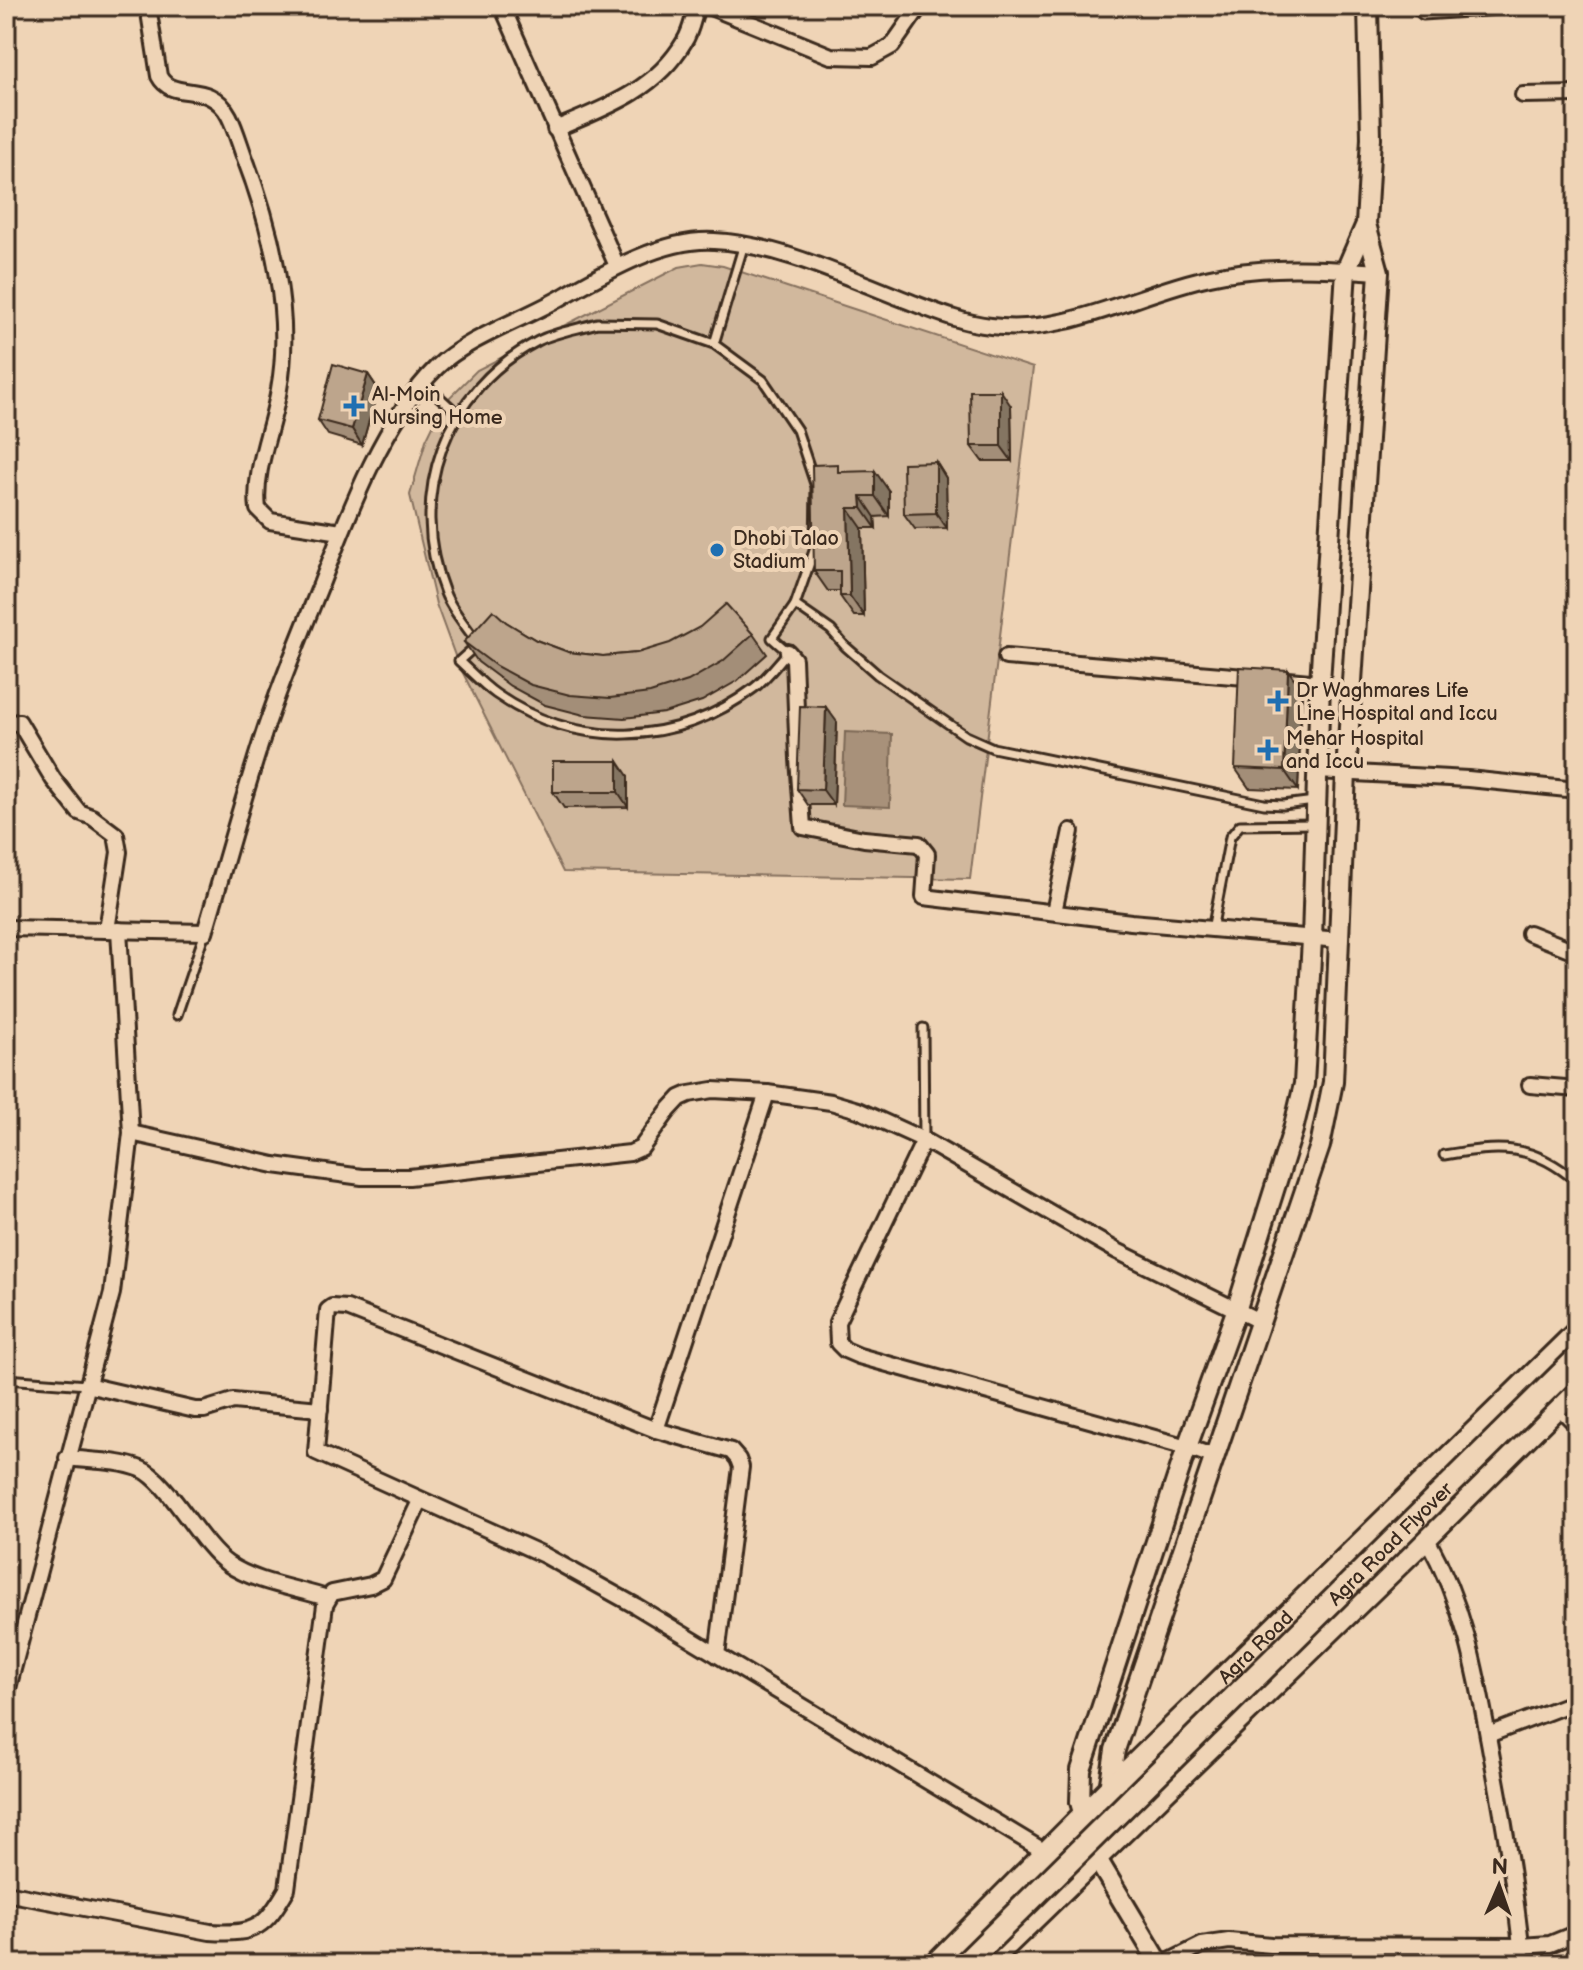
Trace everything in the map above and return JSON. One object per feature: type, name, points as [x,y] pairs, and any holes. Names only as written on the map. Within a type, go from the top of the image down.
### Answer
[{"type":"highway","name":"Agra Road","points":[[936,1964],[1107,1792],[1577,1333]]},
{"type":"highway","name":"Agra Road Flyover","points":[[965,1964],[1577,1359]]},
{"type":"highway","name":"Agra Road","points":[[986,1964],[1577,1386]]},
{"type":"street","points":[[148,6],[159,76],[164,85],[174,89],[200,92],[215,98],[228,114],[269,229],[284,344],[279,391],[258,484],[258,509],[270,521],[341,532]]},
{"type":"street","points":[[502,6],[617,266]]},
{"type":"street","points":[[555,129],[622,101],[644,88],[665,68],[686,40],[697,6]]},
{"type":"street","points":[[708,6],[831,56],[872,57],[892,46],[920,6]]},
{"type":"street","points":[[1116,1838],[1107,1792],[1115,1750],[1320,1146],[1333,1082],[1346,772],[1379,272],[1366,224],[1371,138],[1368,6]]},
{"type":"street","points":[[1523,95],[1577,94]]},
{"type":"street","points":[[1366,224],[1346,270],[1320,683],[1304,1084],[1293,1130],[1236,1311],[1187,1447],[1081,1770],[1080,1802],[1089,1864],[1162,1964],[1202,1945],[1229,1941],[1271,1945],[1521,1946],[1550,1944],[1577,1933]]},
{"type":"street","points":[[6,928],[205,932],[265,729],[341,532],[401,411],[439,365],[617,266],[679,245],[709,240],[744,244],[787,256],[953,318],[992,327],[1054,325],[1210,277],[1251,270],[1379,272]]},
{"type":"street","points":[[788,652],[794,659],[803,827],[864,839],[919,844],[927,854],[924,897],[1212,930],[1339,940]]},
{"type":"street","points":[[1006,657],[1320,683]]},
{"type":"street","points":[[6,724],[19,722],[53,779],[79,812],[92,817],[116,835],[119,852],[113,930],[131,1133],[112,1293],[7,1692],[6,1708]]},
{"type":"street","points":[[1317,771],[1468,779],[1577,790]]},
{"type":"street","points":[[1054,912],[1071,831]]},
{"type":"street","points":[[1529,933],[1577,952]]},
{"type":"street","points":[[1530,1085],[1577,1089]]},
{"type":"street","points":[[131,1133],[274,1165],[362,1177],[409,1177],[630,1153],[641,1148],[680,1098],[713,1090],[767,1093],[845,1106],[924,1140],[1117,1251],[1261,1322]]},
{"type":"street","points":[[656,1430],[767,1093]]},
{"type":"street","points":[[924,1140],[837,1322],[838,1343],[859,1356],[1215,1457]]},
{"type":"street","points":[[717,1655],[741,1467],[731,1451],[656,1430],[340,1307],[328,1310],[316,1452],[544,1555],[1047,1853],[1089,1864]]},
{"type":"street","points":[[87,1385],[195,1410],[233,1401],[320,1409]]},
{"type":"street","points":[[67,1458],[124,1464],[145,1471],[218,1556],[232,1566],[250,1575],[327,1598]]},
{"type":"street","points":[[6,1893],[232,1934],[254,1929],[271,1916],[287,1889],[322,1613],[327,1598],[332,1593],[371,1585],[383,1579],[420,1501]]},
{"type":"street","points":[[1426,1537],[1446,1574],[1464,1621],[1488,1735],[1523,1964]]},
{"type":"street","points":[[1488,1735],[1577,1701]]},
{"type":"lane","points":[[1348,6],[1368,6]]},
{"type":"lane","points":[[1412,6],[1423,15],[1560,6]]},
{"type":"lane","points":[[714,344],[744,244]]},
{"type":"lane","points":[[597,323],[657,324],[714,344],[763,380],[797,430],[816,487],[815,548],[795,605],[772,638],[788,652],[756,686],[717,712],[673,729],[626,735],[579,731],[534,717],[494,693],[459,661],[478,644],[445,594],[429,537],[432,477],[458,414],[489,374],[539,340],[597,323]]},
{"type":"lane","points":[[424,383],[458,414]]},
{"type":"lane","points":[[795,605],[831,630],[878,675],[966,736],[993,748],[1264,804],[1315,801]]},
{"type":"lane","points":[[1212,930],[1230,837],[1240,825],[1315,824]]},
{"type":"lane","points":[[177,1015],[205,932]]},
{"type":"lane","points":[[923,1028],[924,1140]]},
{"type":"lane","points":[[1444,1155],[1489,1147],[1511,1149],[1535,1155],[1561,1168],[1577,1182]]},
{"type":"lane","points":[[6,1379],[87,1385]]},
{"type":"lane","points":[[1555,1408],[1577,1430]]},
{"type":"shaded area","name":"Dhobi Talao Stadium","points":[[702,263],[723,266],[1033,368],[970,879],[563,872],[457,661],[436,604],[410,495],[426,440],[444,403],[477,370],[679,267]]},
{"type":"shaded area","points":[[845,732],[892,734],[890,807],[842,805]]},
{"type":"building","points":[[333,364],[368,374],[352,429],[318,420]]},
{"type":"building","points":[[970,391],[1001,391],[1001,446],[971,446]]},
{"type":"building","points":[[936,462],[936,513],[904,514],[903,463]]},
{"type":"building","points":[[838,464],[838,472],[875,471],[875,496],[861,496],[862,508],[848,508],[850,596],[840,596],[840,571],[814,571],[812,465]]},
{"type":"building","points":[[726,604],[753,634],[723,661],[688,681],[650,693],[610,698],[570,695],[531,685],[496,666],[464,642],[493,610],[506,622],[536,640],[568,652],[603,656],[637,653],[670,643],[700,627]]},
{"type":"building","points":[[1239,667],[1288,670],[1284,770],[1235,768]]},
{"type":"building","points":[[800,706],[826,707],[823,790],[797,789]]},
{"type":"building","points":[[553,761],[618,761],[618,792],[553,792]]},
{"type":"place","name":"Al-Moin Nursing Home","points":[[354,406]]},
{"type":"place","name":"Dhobi Talao Stadium","points":[[717,550]]},
{"type":"place","name":"Dr Waghmares Life Line Hospital and Iccu","points":[[1278,701]]},
{"type":"place","name":"Mehar Hospital and Iccu","points":[[1268,750]]}]
